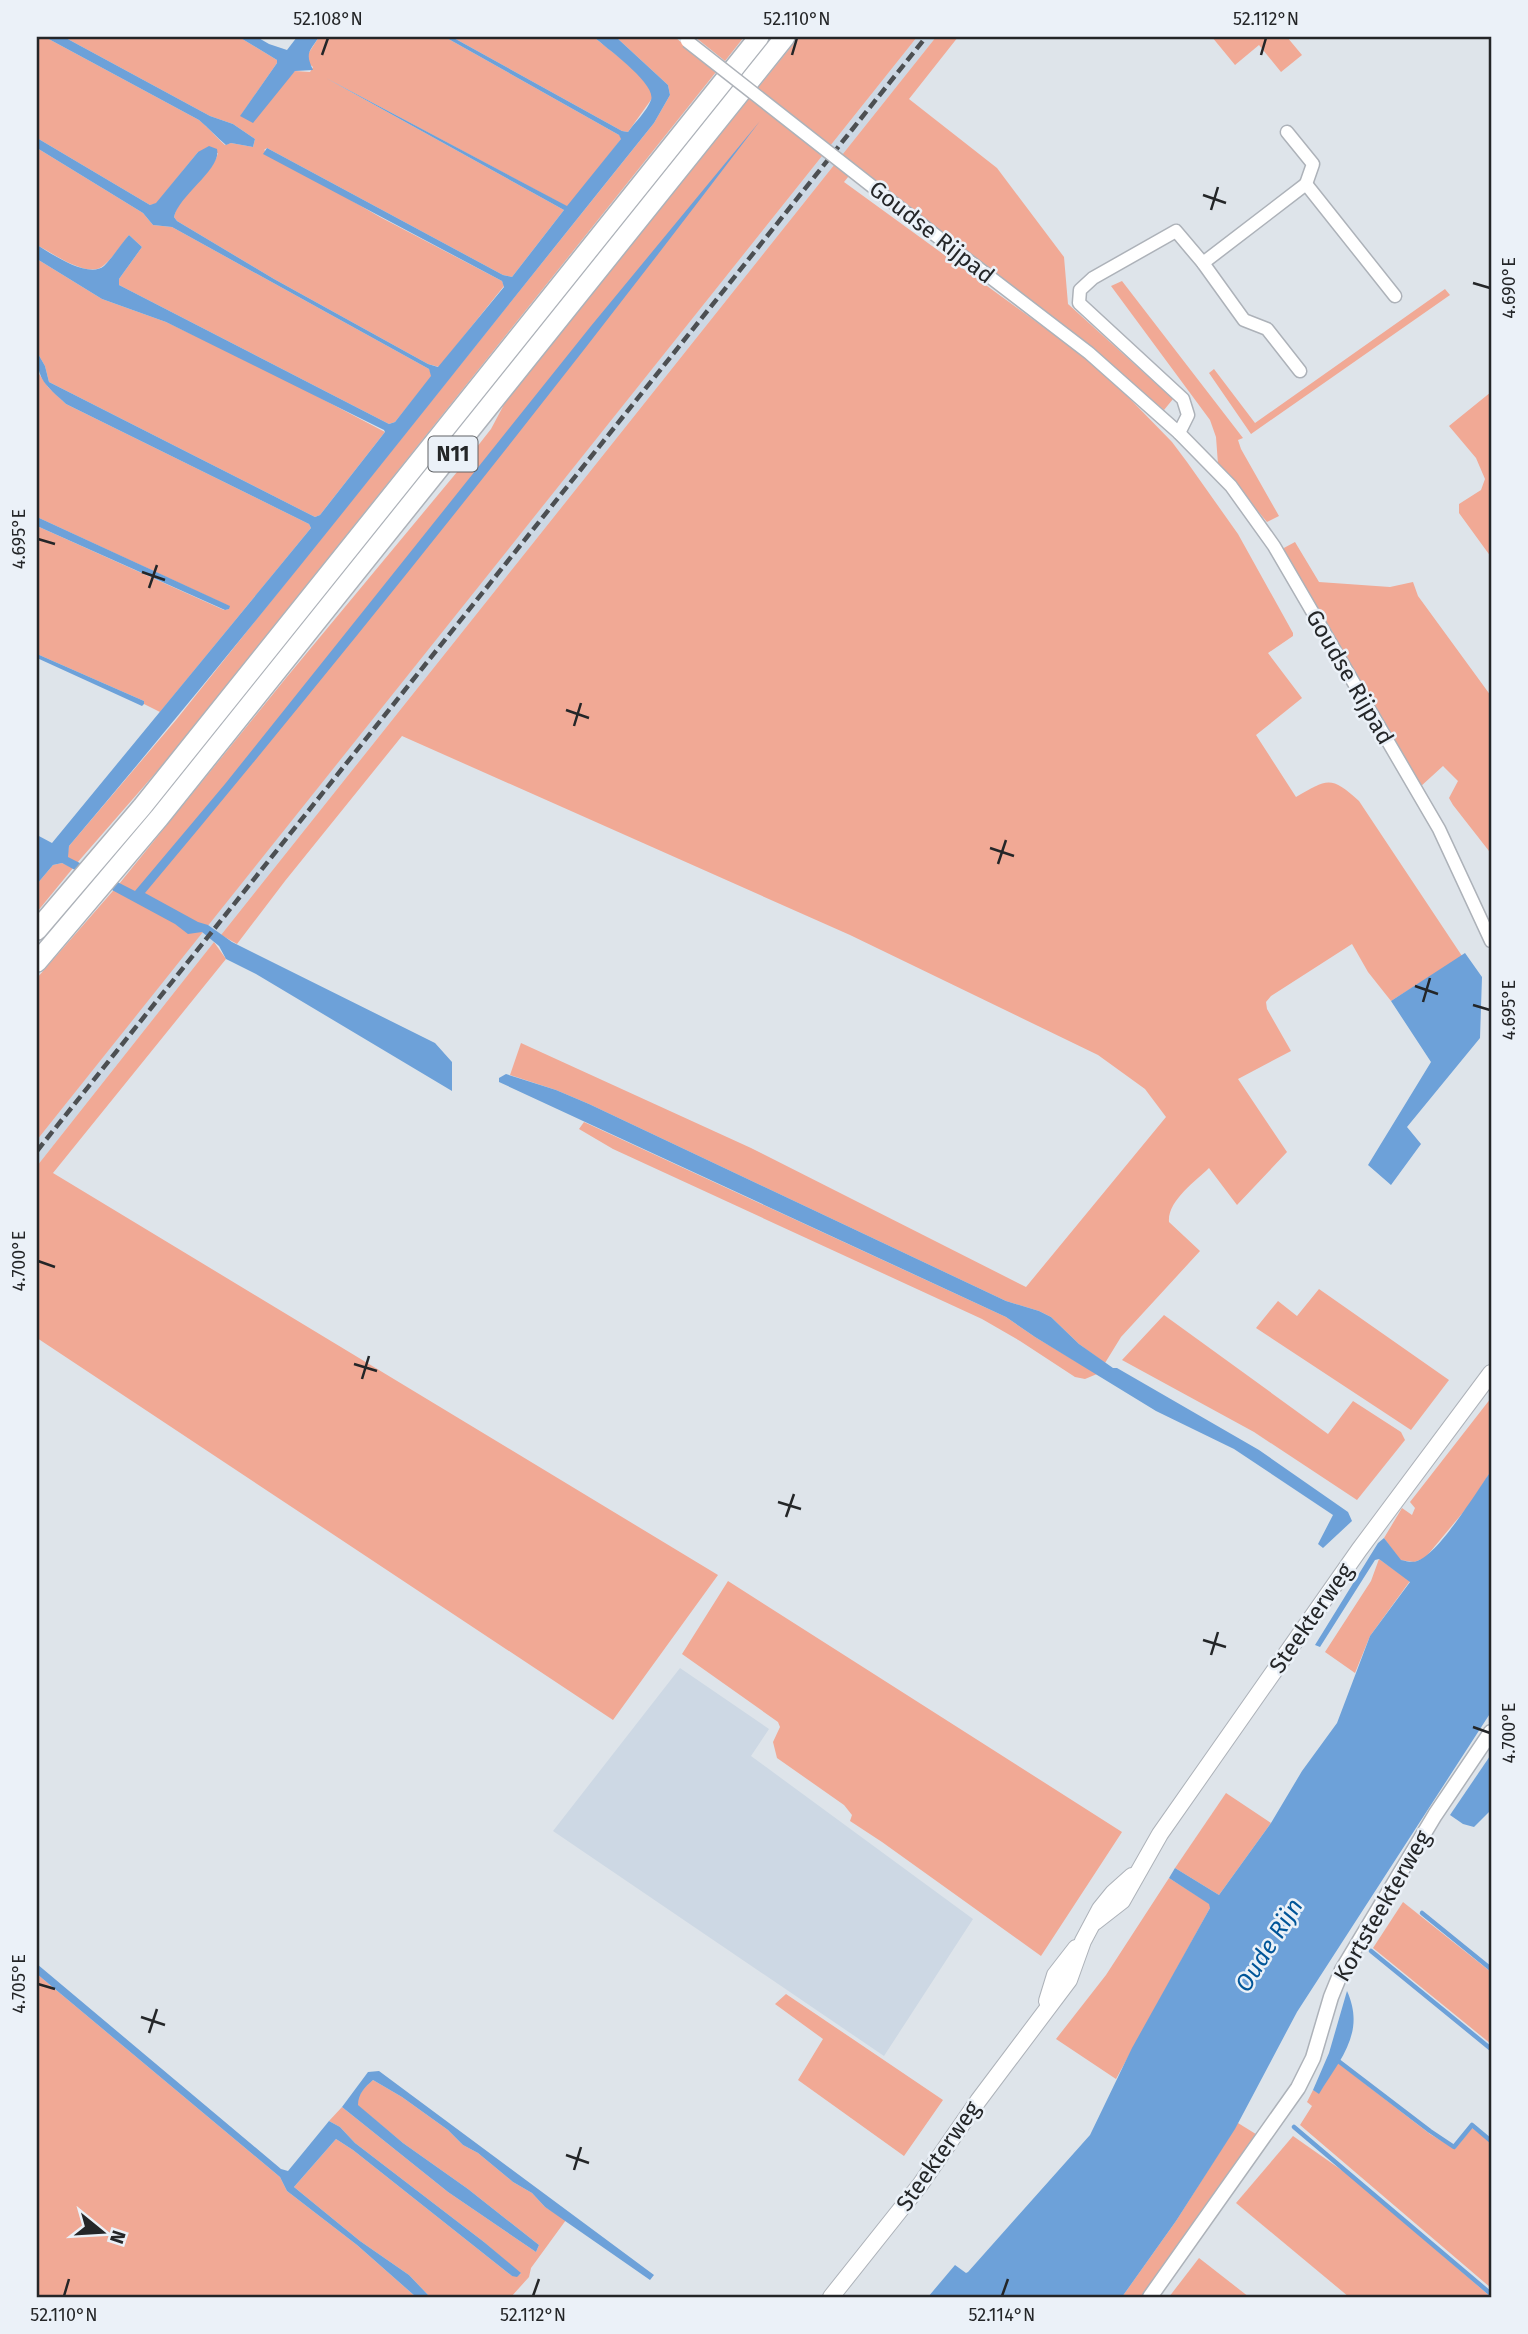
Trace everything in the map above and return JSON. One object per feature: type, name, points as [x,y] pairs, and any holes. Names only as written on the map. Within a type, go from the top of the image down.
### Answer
[{"type":"highway","name":"N11","points":[[37,930],[98,860],[434,445],[759,37]]},
{"type":"highway","name":"N11","points":[[37,962],[117,869],[391,531],[785,37]]},
{"type":"main road","name":"Steekterweg","points":[[831,2297],[920,2185],[978,2101],[1069,1980],[1083,1941],[1095,1922],[1122,1901],[1160,1834],[1359,1550],[1491,1373]]},
{"type":"street","name":"Goudse Rijpad","points":[[685,39],[1089,353],[1179,433],[1231,486],[1273,546],[1439,829],[1491,941]]},
{"type":"street","points":[[1203,263],[1306,184],[1314,164],[1287,132]]},
{"type":"street","points":[[1306,184],[1395,296]]},
{"type":"street","points":[[1179,433],[1188,415],[1183,399],[1079,303],[1080,290],[1093,278],[1176,231],[1244,320],[1267,329],[1300,371]]},
{"type":"street","name":"Kortsteekterweg","points":[[1150,2297],[1298,2088],[1313,2058],[1342,1970],[1435,1815],[1491,1732]]},
{"type":"shaded area","points":[[37,37],[45,37],[199,120],[225,145],[231,143],[253,147],[255,139],[233,124],[210,116],[64,37],[239,37],[277,60],[241,115],[295,71],[310,72],[313,67],[308,63],[308,54],[319,37],[445,37],[622,138],[568,207],[326,78],[564,210],[512,277],[503,275],[267,148],[264,150],[380,217],[502,281],[504,286],[439,367],[428,364],[274,279],[177,221],[174,217],[177,208],[209,170],[218,153],[198,152],[156,204],[150,205],[37,138]]},
{"type":"shaded area","points":[[452,37],[594,37],[644,80],[653,97],[628,132],[622,131]]},
{"type":"shaded area","points":[[616,37],[675,37],[716,72],[166,761],[77,863],[67,857],[69,846],[176,720],[654,123],[670,95],[668,85]]},
{"type":"shaded area","points":[[695,37],[744,37],[725,61]]},
{"type":"shaded area","points":[[799,37],[917,37],[37,1140],[37,978],[119,884],[462,466],[491,429],[508,397]]},
{"type":"shaded area","points":[[917,37],[936,37],[221,935],[208,925]]},
{"type":"shaded area","points":[[936,37],[958,37],[909,99],[997,168],[1064,257],[1068,304],[1173,399],[1164,410],[857,166],[844,182],[1100,368],[1172,442],[1238,534],[1293,633],[1293,636],[1268,653],[1302,698],[1256,735],[1296,797],[1315,786],[1329,782],[1342,787],[1359,801],[1462,956],[1391,1001],[1368,972],[1352,944],[1271,996],[1266,1002],[1267,1009],[1291,1051],[1238,1079],[1287,1152],[1237,1205],[1209,1168],[1183,1192],[1173,1207],[1169,1222],[1200,1251],[1121,1337],[1105,1363],[1079,1344],[1051,1317],[1039,1311],[1006,1301],[589,1104],[510,1075],[521,1043],[751,1148],[1026,1287],[1166,1117],[1145,1089],[1098,1055],[850,935],[402,736],[237,944],[221,935]]},
{"type":"shaded area","points":[[1212,37],[1287,37],[1302,55],[1281,72],[1259,45],[1235,65]]},
{"type":"shaded area","points":[[37,148],[143,213],[153,225],[172,227],[429,369],[432,376],[395,422],[389,424],[119,285],[119,279],[142,247],[129,235],[110,259],[96,269],[79,267],[37,245]]},
{"type":"shaded area","points":[[37,259],[102,299],[166,322],[269,371],[385,432],[320,515],[315,517],[49,382],[45,366],[37,352]]},
{"type":"shaded area","points":[[1122,281],[1243,438],[1238,440],[1241,449],[1279,516],[1267,522],[1218,464],[1216,437],[1210,420],[1111,286]]},
{"type":"shaded area","points":[[1445,289],[1450,295],[1251,434],[1209,373],[1214,369],[1255,423]]},
{"type":"shaded area","points":[[37,371],[48,387],[66,404],[309,524],[311,528],[160,712],[144,704],[144,701],[37,654],[37,526],[224,610],[229,609],[229,606],[37,517]]},
{"type":"shaded area","points":[[1491,392],[1491,557],[1459,513],[1459,504],[1481,490],[1485,479],[1476,458],[1449,426]]},
{"type":"shaded area","points":[[1295,542],[1319,582],[1390,587],[1413,582],[1418,596],[1491,696],[1491,850],[1489,851],[1449,798],[1458,781],[1443,766],[1420,787],[1282,549]]},
{"type":"shaded area","points":[[62,863],[73,868],[37,912],[37,884],[53,865]]},
{"type":"shaded area","points":[[202,932],[214,942],[37,1166],[37,1140]]},
{"type":"shaded area","points":[[214,942],[226,959],[53,1173],[718,1575],[613,1720],[37,1338],[37,1166]]},
{"type":"shaded area","points":[[584,1122],[1006,1317],[1097,1374],[1085,1379],[1075,1377],[982,1319],[613,1149],[579,1129]]},
{"type":"shaded area","points":[[1319,1289],[1449,1380],[1411,1430],[1256,1328],[1278,1301],[1297,1316]]},
{"type":"shaded area","points":[[1164,1315],[1328,1434],[1353,1401],[1401,1432],[1405,1440],[1357,1500],[1254,1432],[1122,1360]]},
{"type":"shaded area","points":[[1491,1398],[1491,1471],[1470,1504],[1425,1558],[1414,1562],[1400,1560],[1384,1538],[1402,1508],[1412,1515],[1415,1508],[1410,1502]]},
{"type":"shaded area","points":[[1379,1559],[1410,1581],[1370,1636],[1355,1673],[1325,1652],[1371,1581]]},
{"type":"shaded area","points":[[728,1581],[1122,1832],[1041,1956],[850,1821],[852,1815],[844,1805],[777,1758],[773,1742],[780,1727],[778,1722],[682,1654]]},
{"type":"shaded area","points":[[680,1668],[769,1729],[751,1756],[973,1919],[884,2056],[553,1831]]},
{"type":"shaded area","points":[[1226,1793],[1271,1823],[1219,1895],[1175,1868]]},
{"type":"shaded area","points":[[1169,1878],[1210,1904],[1210,1908],[1116,2079],[1056,2039],[1106,1975]]},
{"type":"shaded area","points":[[1403,1902],[1491,1972],[1491,2044],[1373,1948]]},
{"type":"shaded area","points":[[37,1974],[280,2177],[287,2191],[357,2245],[416,2297],[37,2297]]},
{"type":"shaded area","points":[[786,1994],[943,2100],[904,2156],[798,2080],[823,2039],[775,2004]]},
{"type":"shaded area","points":[[1338,2063],[1430,2134],[1455,2149],[1472,2128],[1491,2142],[1491,2288],[1300,2125],[1312,2106],[1307,2102],[1313,2090],[1319,2093]]},
{"type":"shaded area","points":[[373,2080],[448,2130],[463,2145],[478,2153],[513,2182],[532,2193],[545,2207],[566,2220],[531,2268],[529,2277],[511,2297],[430,2297],[409,2275],[360,2241],[294,2187],[336,2139],[512,2276],[521,2274],[484,2242],[355,2143],[340,2127],[329,2121],[342,2107],[448,2192],[536,2252],[539,2245],[357,2105],[360,2094]]},
{"type":"shaded area","points":[[1238,2123],[1259,2136],[1141,2297],[1122,2297],[1176,2221]]},
{"type":"shaded area","points":[[1293,2136],[1350,2176],[1491,2297],[1349,2297],[1236,2203]]},
{"type":"shaded area","points":[[1199,2258],[1249,2297],[1169,2297]]},
{"type":"water","points":[[45,37],[64,37],[210,116],[233,124],[255,139],[253,147],[231,143],[226,145],[199,120]]},
{"type":"water","points":[[239,37],[257,37],[287,50],[297,37],[319,37],[309,53],[313,70],[295,71],[253,123],[240,116],[277,60]]},
{"type":"water","points":[[445,37],[452,37],[622,131],[628,132],[644,112],[651,100],[651,93],[639,76],[594,37],[616,37],[668,85],[670,95],[654,123],[364,486],[69,846],[68,857],[135,891],[225,784],[591,326],[760,121],[457,511],[145,893],[208,925],[232,942],[435,1043],[452,1062],[452,1091],[256,974],[226,959],[219,946],[202,932],[188,934],[175,924],[62,863],[53,865],[37,884],[37,835],[52,843],[311,528],[309,524],[66,404],[44,382],[39,370],[37,352],[45,366],[49,382],[315,517],[320,515],[385,432],[166,322],[102,299],[37,259],[37,245],[70,264],[97,269],[104,266],[129,235],[142,247],[119,279],[119,285],[389,424],[395,422],[431,376],[429,369],[172,227],[153,225],[143,213],[37,148],[37,138],[150,205],[156,203],[198,152],[209,146],[217,149],[217,157],[207,174],[177,209],[174,217],[177,221],[274,279],[438,367],[504,287],[502,281],[263,154],[267,148],[503,275],[512,277],[564,210],[326,78],[567,206],[621,139],[619,135]]},
{"type":"water","points":[[37,517],[230,606],[229,609],[225,610],[37,526]]},
{"type":"water","points":[[37,654],[144,701],[144,704],[142,706],[37,658]]},
{"type":"water","points":[[1465,953],[1482,977],[1480,1038],[1407,1127],[1421,1144],[1391,1185],[1368,1165],[1431,1062],[1391,1001]]},
{"type":"water","points":[[506,1074],[589,1104],[1006,1301],[1051,1317],[1079,1344],[1113,1368],[1259,1450],[1348,1512],[1352,1521],[1323,1548],[1318,1544],[1333,1515],[1234,1449],[1156,1411],[1006,1317],[499,1082],[499,1078]]},
{"type":"water","name":"Oude Rijn","points":[[1491,1471],[1491,1712],[1297,2012],[1235,2129],[1176,2221],[1122,2297],[928,2297],[955,2265],[968,2272],[1090,2135],[1132,2048],[1210,1908],[1209,1904],[1169,1878],[1175,1868],[1219,1895],[1271,1823],[1302,1771],[1337,1723],[1370,1636],[1410,1582],[1379,1559],[1375,1560],[1320,1647],[1315,1645],[1378,1543],[1384,1538],[1401,1560],[1415,1562],[1426,1556],[1457,1521]]},
{"type":"water","points":[[1490,1756],[1491,1810],[1474,1827],[1463,1824],[1450,1815]]},
{"type":"water","points":[[37,1964],[281,2169],[288,2171],[329,2121],[340,2127],[355,2143],[521,2273],[517,2277],[512,2276],[336,2139],[294,2187],[360,2241],[409,2275],[430,2297],[416,2297],[357,2245],[287,2191],[280,2177],[37,1974]]},
{"type":"water","points":[[1347,1991],[1354,2020],[1352,2033],[1342,2057],[1319,2094],[1313,2090],[1329,2053]]},
{"type":"water","points":[[379,2071],[654,2275],[650,2280],[545,2207],[532,2193],[463,2145],[448,2130],[373,2080],[361,2094],[358,2105],[403,2143],[468,2189],[539,2245],[536,2252],[448,2192],[342,2107],[368,2072]]},
{"type":"waterway","points":[[1422,1913],[1491,1969]]},
{"type":"waterway","points":[[1371,1951],[1491,2049]]},
{"type":"waterway","points":[[1337,2060],[1454,2147],[1472,2125],[1491,2141]]},
{"type":"waterway","points":[[1294,2127],[1491,2294]]},
{"type":"railway","points":[[37,1151],[926,37]]}]
